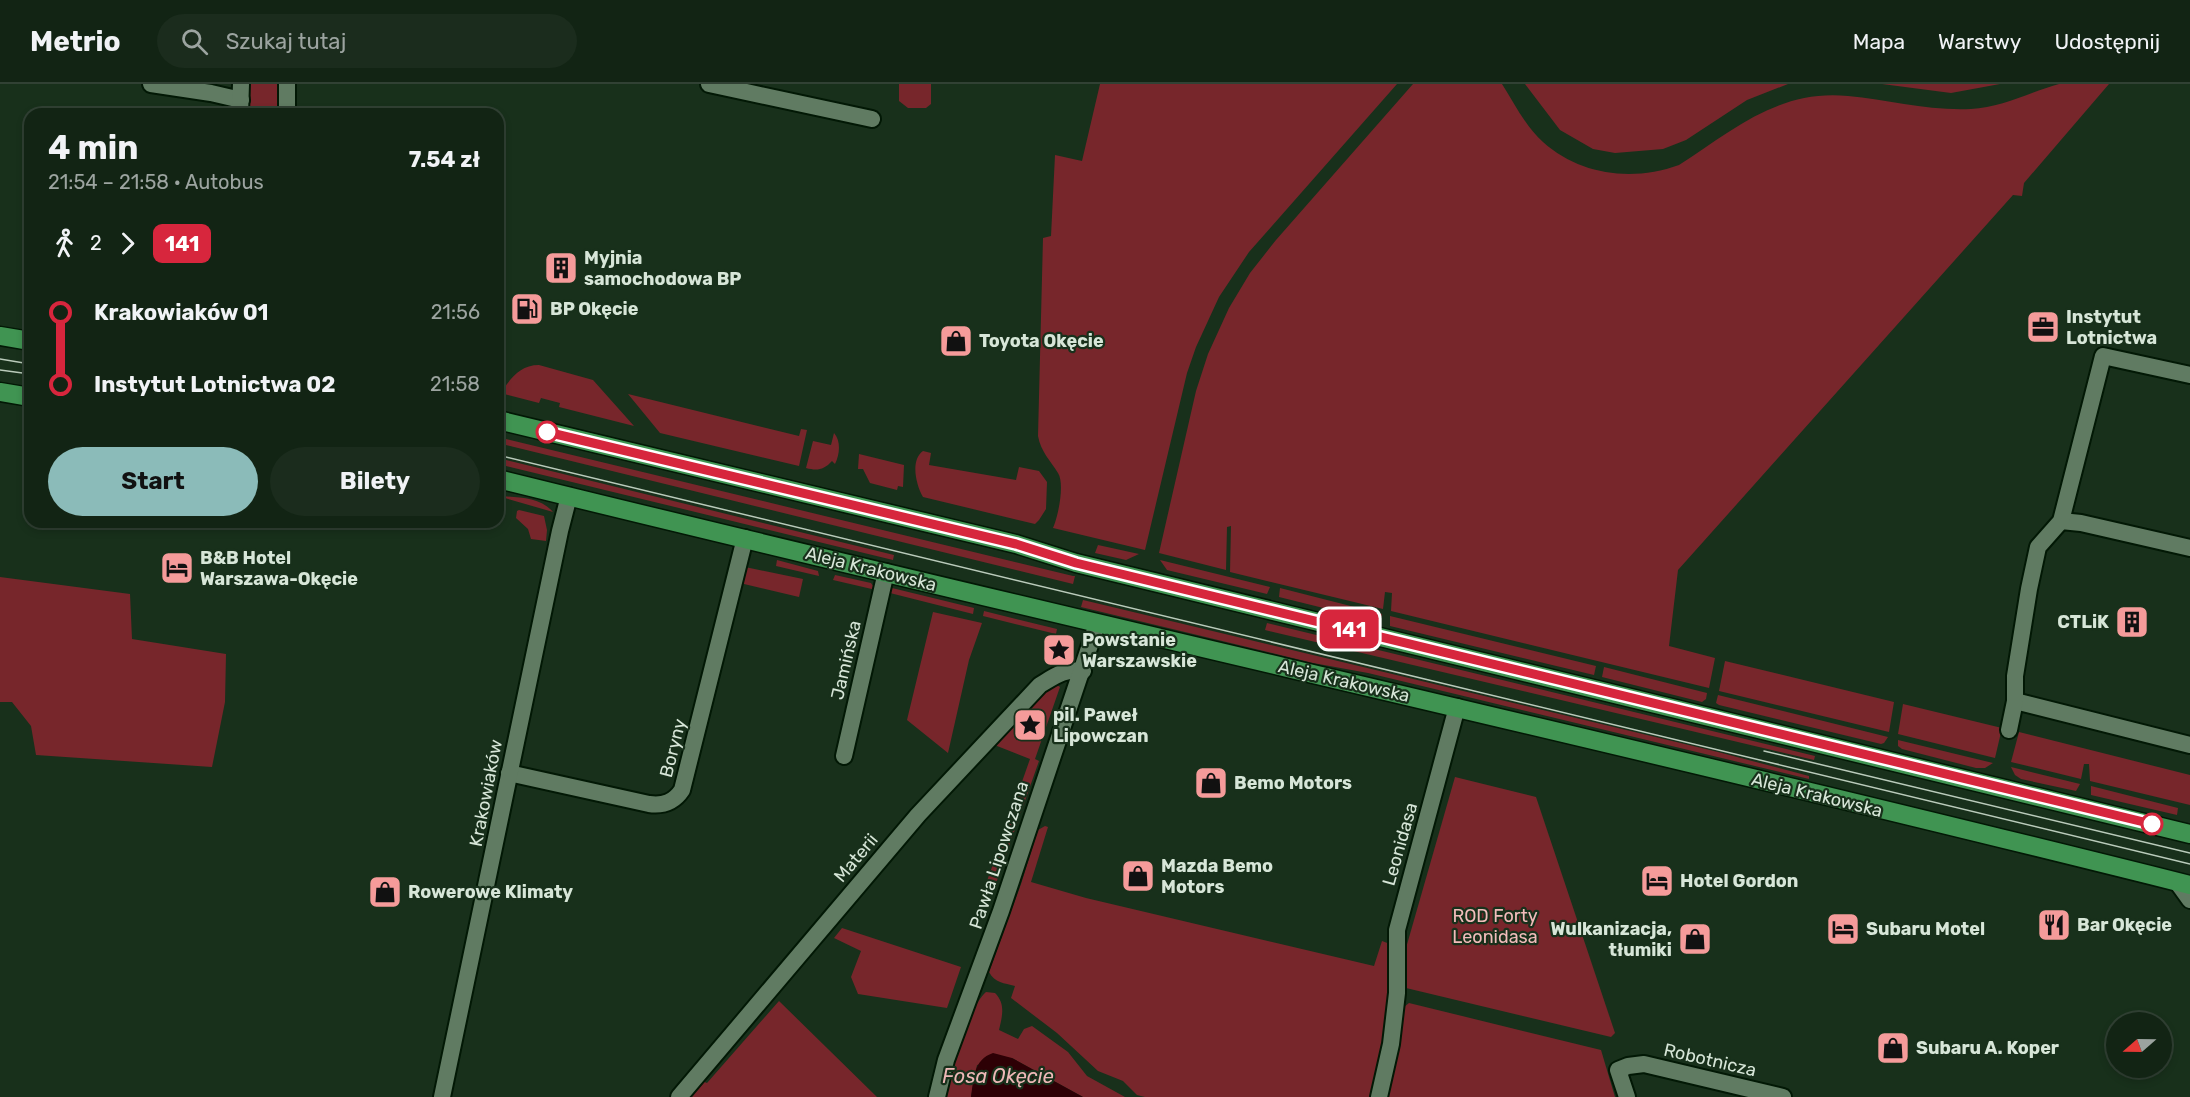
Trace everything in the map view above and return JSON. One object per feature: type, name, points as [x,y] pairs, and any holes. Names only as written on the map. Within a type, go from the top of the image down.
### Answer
[{"type":"main road","points":[[0,336],[24,340]]},
{"type":"main road","points":[[0,392],[24,396]]},
{"type":"main road","points":[[504,421],[1016,544],[1076,563],[2190,834]]},
{"type":"main road","name":"Aleja Krakowska","points":[[504,480],[1097,624],[1457,707],[2183,884]]},
{"type":"street","points":[[151,84],[241,99]]},
{"type":"street","points":[[287,84],[287,108]]},
{"type":"street","points":[[709,84],[872,119]]},
{"type":"street","points":[[2009,730],[2015,701],[2015,676],[2038,547],[2061,521],[2103,356],[2190,375]]},
{"type":"street","name":"Krakowiaków","points":[[442,1097],[569,496]]},
{"type":"street","points":[[2061,521],[2080,523],[2190,548]]},
{"type":"street","name":"Boryny","points":[[509,773],[649,804],[658,805],[676,798],[682,790],[745,538]]},
{"type":"street","name":"Jamińska","points":[[844,756],[886,572]]},
{"type":"street","name":"Pawła Lipowczana","points":[[937,1097],[946,1060],[980,972],[1097,624]]},
{"type":"street","name":"Materii","points":[[679,1097],[918,815],[1040,685],[1059,672],[1083,671]]},
{"type":"street","points":[[2015,701],[2190,745]]},
{"type":"street","name":"Leonidasa","points":[[1379,1097],[1391,1044],[1397,993],[1397,930],[1457,707]]},
{"type":"street","points":[[2183,884],[2190,900]]},
{"type":"street","name":"Robotnicza","points":[[1627,1097],[1618,1070],[1644,1064],[1783,1097]]},
{"type":"green space","points":[[250,84],[279,84],[278,108],[250,108]]},
{"type":"green space","points":[[899,84],[931,84],[931,104],[926,108],[908,108],[899,101]]},
{"type":"green space","points":[[1100,84],[1397,84],[1249,252],[1219,297],[1187,373],[1145,550],[1053,528],[1060,500],[1060,478],[1039,442],[1038,436],[1043,238],[1051,236],[1055,155],[1082,161]]},
{"type":"green space","points":[[1413,84],[1502,84],[1531,129],[1558,153],[1590,168],[1625,174],[1661,170],[1679,165],[1758,115],[1800,99],[1848,96],[1924,107],[1971,109],[2004,103],[2059,84],[2109,84],[2024,183],[2022,196],[2013,195],[1678,570],[1669,646],[1715,658],[1709,688],[1391,611],[1392,593],[1385,592],[1383,609],[1230,572],[1231,526],[1227,527],[1226,570],[1159,553],[1196,391],[1208,354],[1229,308],[1250,273],[1276,240]]},
{"type":"green space","points":[[1525,84],[1788,84],[1747,100],[1686,140],[1663,149],[1615,153],[1593,149],[1560,130]]},
{"type":"green space","points":[[1882,84],[2000,84],[1951,93]]},
{"type":"green space","points":[[539,365],[593,380],[634,426],[559,407],[560,403],[541,398],[539,403],[504,394],[504,388],[512,378],[526,367]]},
{"type":"green space","points":[[628,394],[799,436],[801,429],[807,430],[799,466],[660,433]]},
{"type":"green space","points":[[834,433],[839,448],[835,464],[832,461],[820,469],[806,468],[813,441],[831,445]]},
{"type":"green space","points":[[504,438],[1075,576],[1073,584],[504,444]]},
{"type":"green space","points":[[923,451],[931,453],[929,465],[1016,480],[1019,467],[1039,471],[1047,482],[1046,509],[1035,524],[923,497],[916,480],[915,466]]},
{"type":"green space","points":[[859,454],[904,465],[903,487],[898,486],[897,490],[870,483],[863,469],[858,469]]},
{"type":"green space","points":[[504,459],[894,555],[893,560],[504,465]]},
{"type":"green space","points":[[504,497],[542,503],[553,512],[504,498]]},
{"type":"green space","points":[[519,510],[544,516],[547,530],[546,541],[531,539],[528,529],[516,518]]},
{"type":"green space","points":[[1098,545],[1139,554],[1126,560],[1095,553]]},
{"type":"green space","points":[[777,560],[818,571],[819,576],[776,566]]},
{"type":"green space","points":[[1160,560],[1270,587],[1267,594],[1171,571],[1167,570]]},
{"type":"green space","points":[[745,567],[803,579],[799,597],[744,584],[740,581]]},
{"type":"green space","points":[[835,575],[871,583],[876,590],[833,580]]},
{"type":"green space","points":[[0,577],[130,594],[132,639],[226,654],[225,702],[212,767],[36,755],[31,726],[12,702],[0,702]]},
{"type":"green space","points":[[892,588],[974,608],[973,614],[886,592]]},
{"type":"green space","points":[[1280,588],[1382,614],[1380,622],[1279,597]]},
{"type":"green space","points":[[1083,600],[1718,752],[1809,776],[1809,779],[1081,607]]},
{"type":"green space","points":[[984,611],[1057,629],[1056,634],[983,616]]},
{"type":"green space","points":[[933,612],[982,623],[969,660],[948,753],[907,720]]},
{"type":"green space","points":[[1390,616],[1596,666],[1594,675],[1390,626]]},
{"type":"green space","points":[[1267,623],[1815,756],[1814,760],[1265,630]]},
{"type":"green space","points":[[1725,661],[1894,702],[1889,732],[1719,691]]},
{"type":"green space","points":[[1604,667],[1707,693],[1706,699],[1702,702],[1602,677]]},
{"type":"green space","points":[[1054,683],[1060,687],[1035,759],[1039,761],[993,892],[988,890],[990,883],[987,881],[1030,759],[992,744],[1044,690]]},
{"type":"green space","points":[[1718,695],[1888,737],[1881,744],[1719,705],[1716,703]]},
{"type":"green space","points":[[1903,704],[2002,728],[1995,758],[1898,734]]},
{"type":"green space","points":[[2019,732],[2190,775],[2190,805],[2090,781],[2089,764],[2084,764],[2081,779],[2011,762]]},
{"type":"green space","points":[[1898,740],[1993,763],[1985,768],[1976,768],[1902,749],[1898,746]]},
{"type":"green space","points":[[2011,767],[2080,784],[2076,791],[2021,779],[2015,775]]},
{"type":"green space","name":"ROD Forty Leonidasa","points":[[1455,777],[1536,797],[1615,1033],[1611,1037],[1406,988],[1406,948]]},
{"type":"green space","points":[[2091,786],[2178,808],[2177,815],[2091,795]]},
{"type":"green space","points":[[1045,826],[1048,827],[1031,882],[1086,898],[1374,966],[1382,941],[1390,944],[1390,1012],[1385,1023],[1377,1075],[1370,1097],[1145,1097],[1137,1095],[1123,1081],[1098,1071],[1057,1033],[1011,998],[1015,986],[997,980],[989,972],[1038,830]]},
{"type":"green space","points":[[842,928],[961,967],[947,1008],[858,994],[851,977],[861,951],[834,938]]},
{"type":"green space","points":[[986,992],[995,993],[1001,1002],[999,1030],[1018,1039],[1024,1029],[1032,1026],[1068,1052],[1087,1076],[1125,1097],[1083,1097],[1012,1058],[977,1065],[971,1097],[947,1097],[967,1025],[979,1000]]},
{"type":"green space","points":[[779,1001],[877,1097],[685,1097],[702,1081],[707,1083]]},
{"type":"green space","points":[[1409,1003],[1601,1050],[1615,1097],[1388,1097],[1404,1007]]},
{"type":"water","name":"Fosa Okęcie","points":[[993,1053],[1012,1058],[1083,1097],[971,1097],[978,1065],[986,1056]]},
{"type":"tram line","points":[[0,359],[24,363]]},
{"type":"tram line","points":[[0,370],[24,373]]},
{"type":"tram line","points":[[504,456],[2190,864]]},
{"type":"tram line","points":[[1764,751],[2190,853]]},
{"type":"bus line","name":"141","points":[[547,432],[1016,544],[1076,563],[2152,824]]},
{"type":"place","name":"Myjnia samochodowa BP","points":[[561,268]]},
{"type":"place","name":"BP Okęcie","points":[[527,309]]},
{"type":"place","name":"Instytut Lotnictwa","points":[[2043,327]]},
{"type":"place","name":"Toyota Okęcie","points":[[956,341]]},
{"type":"place","name":"B&B Hotel Warszawa-Okęcie","points":[[177,568]]},
{"type":"place","name":"CTLiK","points":[[2132,622]]},
{"type":"place","name":"Powstanie Warszawskie","points":[[1059,650]]},
{"type":"place","name":"pil. Paweł Lipowczan","points":[[1030,725]]},
{"type":"place","name":"Bemo Motors","points":[[1211,783]]},
{"type":"place","name":"Mazda Bemo Motors","points":[[1138,876]]},
{"type":"place","name":"Hotel Gordon","points":[[1657,881]]},
{"type":"place","name":"Rowerowe Klimaty","points":[[385,892]]},
{"type":"place","name":"Bar Okęcie","points":[[2054,925]]},
{"type":"place","name":"Subaru Motel","points":[[1843,929]]},
{"type":"place","name":"Wulkanizacja, tłumiki","points":[[1695,939]]},
{"type":"place","name":"Subaru A. Koper","points":[[1893,1048]]}]
